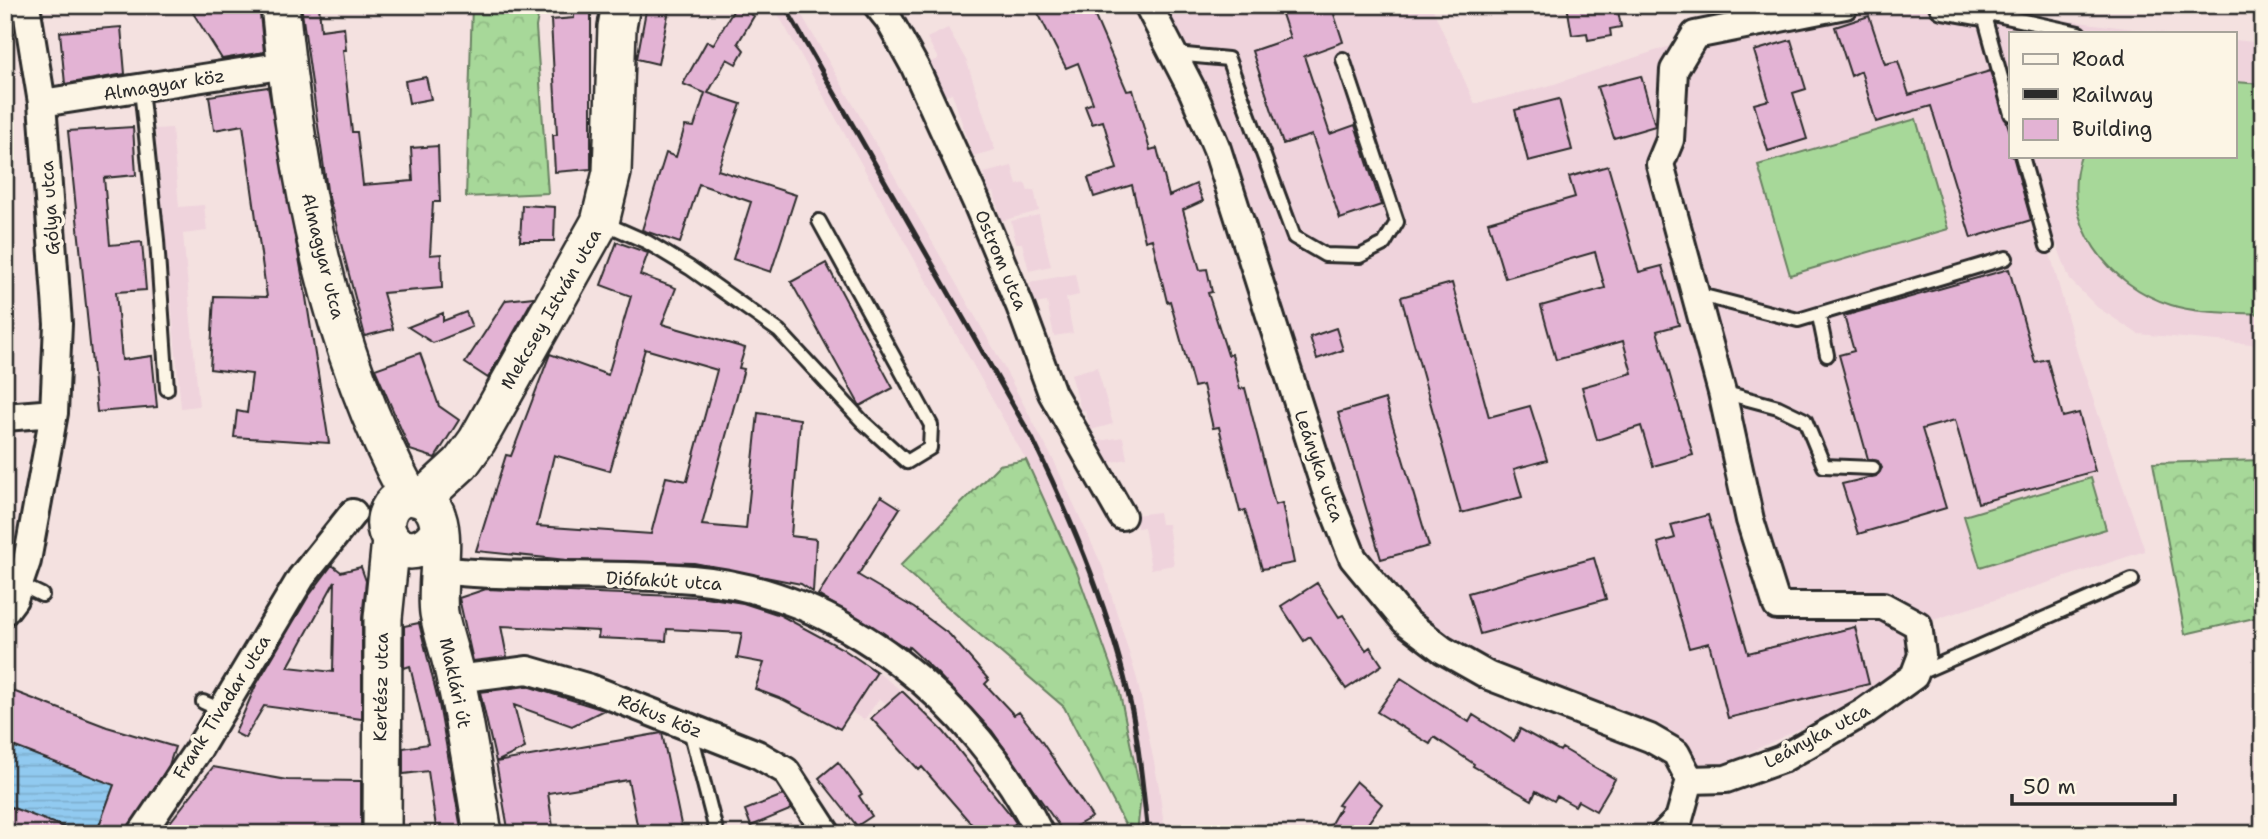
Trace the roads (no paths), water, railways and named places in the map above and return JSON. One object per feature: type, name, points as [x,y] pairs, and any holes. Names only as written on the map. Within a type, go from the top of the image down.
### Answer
[{"type":"street","name":"Gólya utca","points":[[5,611],[31,589],[27,561],[54,413],[58,324],[42,103],[26,5]]},
{"type":"street","name":"Almagyar utca","points":[[280,5],[286,65],[311,219],[343,337],[385,452],[427,511]]},
{"type":"street","name":"Mekcsey István utca","points":[[427,511],[462,485],[477,441],[600,222],[612,172],[617,27],[621,5]]},
{"type":"street","name":"Ostrom utca","points":[[877,5],[889,20],[915,68],[976,201],[1020,306],[1052,393],[1122,516]]},
{"type":"street","name":"Leányka utca","points":[[1148,5],[1175,54],[1217,149],[1325,488],[1353,558],[1405,621],[1443,650],[1489,676],[1650,738],[1676,754],[1690,780],[1726,779],[1782,759],[1864,712],[1914,676]]},
{"type":"street","points":[[1845,5],[1695,35],[1674,70],[1670,140],[1660,163],[1722,392],[1750,520],[1777,606],[1883,606],[1918,625],[1922,655],[1914,676]]},
{"type":"street","points":[[1943,5],[1983,12]]},
{"type":"street","name":"Almagyar köz","points":[[42,103],[286,65]]},
{"type":"street","points":[[5,417],[54,413]]},
{"type":"street","name":"Kertész utca","points":[[382,834],[383,618],[391,540],[405,550],[419,550],[430,544],[427,511]]},
{"type":"street","name":"Maklári út","points":[[427,511],[438,570],[439,613],[456,679],[483,834]]},
{"type":"street","name":"Frank Tivadar utca","points":[[141,834],[212,706],[301,578],[353,513]]},
{"type":"street","name":"Diófakút utca","points":[[438,570],[692,579],[760,589],[810,608],[867,640],[919,680],[969,726],[1026,806],[1040,834]]},
{"type":"street","name":"Rókus köz","points":[[456,679],[528,670],[590,688],[757,754],[786,771],[827,834]]},
{"type":"street","points":[[1664,834],[1679,819],[1690,780]]},
{"type":"lane","points":[[2009,107],[1983,12],[2073,32]]},
{"type":"lane","points":[[1175,54],[1228,59],[1294,237],[1325,256],[1360,256],[1384,244],[1397,222],[1343,59]]},
{"type":"lane","points":[[141,89],[157,240],[167,389]]},
{"type":"lane","points":[[2023,158],[2047,246]]},
{"type":"lane","points":[[600,222],[647,242],[679,261],[779,331],[862,421],[907,462],[930,448],[931,425],[819,221]]},
{"type":"lane","points":[[1696,294],[1798,320],[1819,316],[2006,258]]},
{"type":"lane","points":[[1819,316],[1827,355]]},
{"type":"lane","points":[[1722,392],[1778,407],[1805,420],[1824,466],[1872,468]]},
{"type":"lane","points":[[1914,676],[2132,580]]},
{"type":"lane","points":[[691,730],[717,834]]},
{"type":"water","points":[[5,743],[114,785],[96,834],[80,834],[5,805]]},
{"type":"railway","points":[[784,5],[1033,440],[1063,506],[1091,572],[1124,676],[1137,741],[1148,834]]}]
